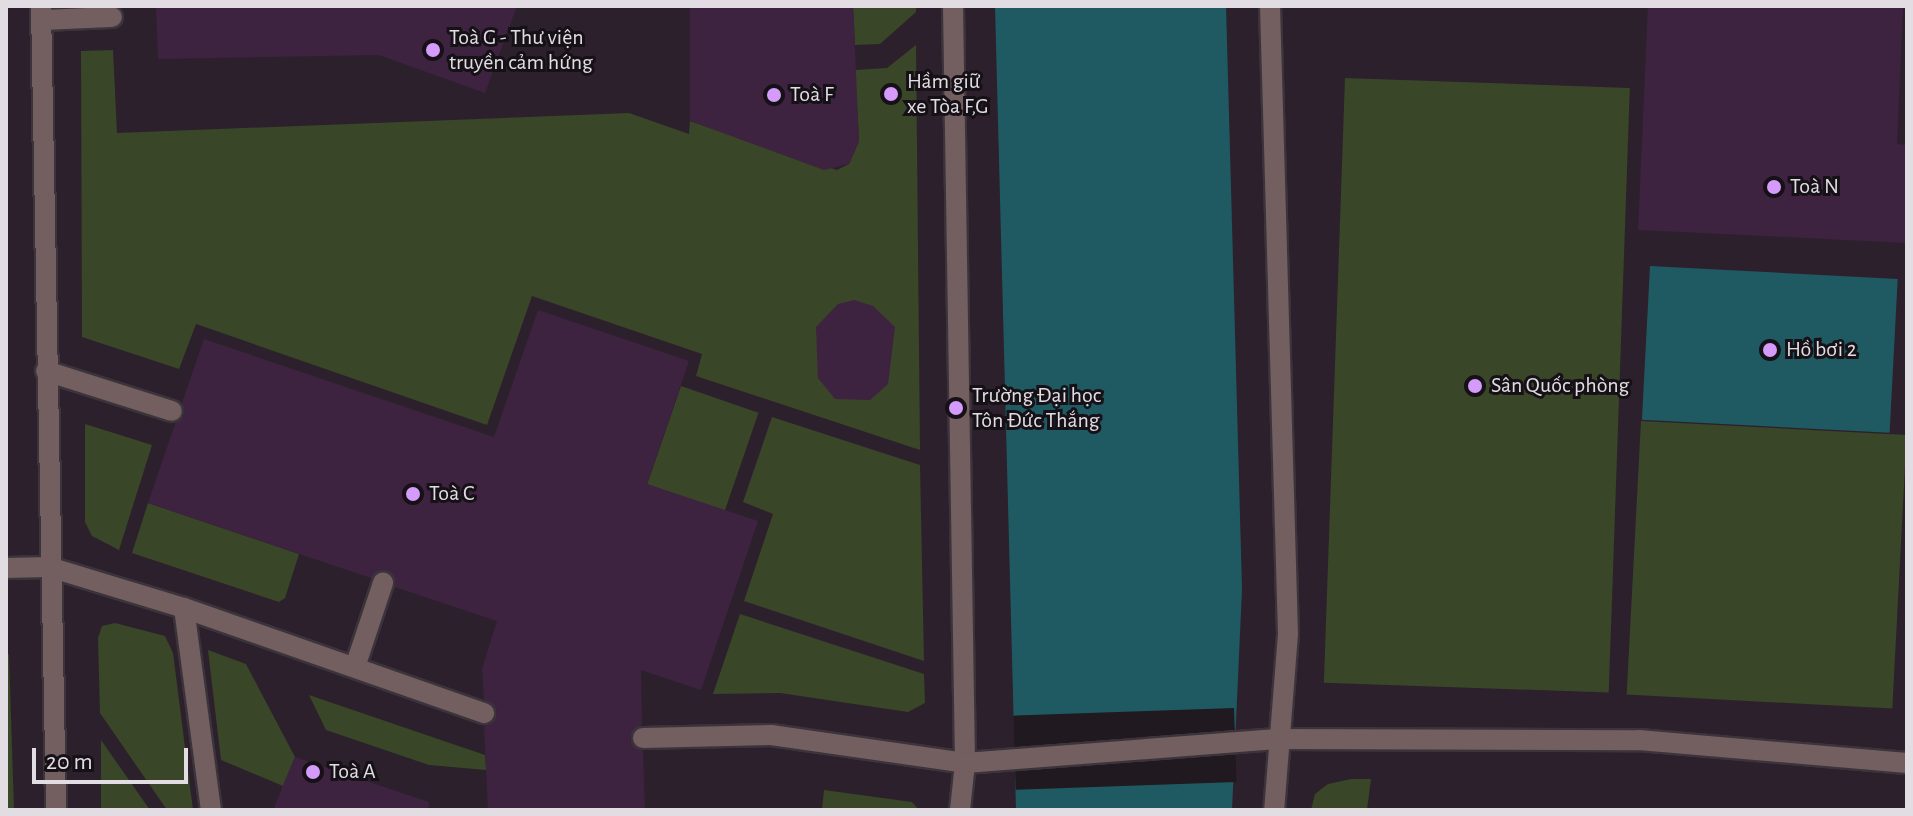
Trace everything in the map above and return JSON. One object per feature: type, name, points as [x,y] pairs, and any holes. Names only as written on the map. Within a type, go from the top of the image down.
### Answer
[{"type":"lane","points":[[953,6],[965,763],[960,810]]},
{"type":"lane","points":[[1270,6],[1288,634],[1274,810]]},
{"type":"lane","points":[[56,810],[49,567],[41,13],[112,17]]},
{"type":"lane","points":[[46,371],[172,411]]},
{"type":"lane","points":[[6,568],[49,567],[184,608],[484,713]]},
{"type":"lane","points":[[355,667],[383,583]]},
{"type":"lane","points":[[184,608],[211,810]]},
{"type":"lane","points":[[643,738],[771,735],[965,763],[1280,739],[1639,740],[1907,763]]},
{"type":"shaded area","name":"Trường Đại học Tôn Đức Thắng","points":[[6,6],[1907,6],[1907,810],[6,810]]},
{"type":"green space","points":[[853,6],[916,6],[916,12],[880,44],[855,45]]},
{"type":"green space","points":[[916,45],[920,450],[696,376],[702,354],[532,296],[487,425],[196,324],[179,369],[82,337],[81,51],[113,50],[117,133],[629,113],[689,134],[690,121],[837,170],[849,164],[859,141],[855,70],[887,68]]},
{"type":"green space","name":"Sân Quốc phòng","points":[[1345,78],[1630,88],[1609,693],[1324,683]]},
{"type":"green space","points":[[681,386],[759,413],[725,511],[647,484]]},
{"type":"green space","points":[[772,417],[920,465],[924,661],[744,601],[773,514],[743,502]]},
{"type":"green space","points":[[1641,421],[1907,435],[1892,709],[1627,695]]},
{"type":"green space","points":[[85,424],[152,445],[119,550],[92,536],[85,522]]},
{"type":"green space","points":[[148,503],[299,554],[285,598],[279,602],[132,553]]},
{"type":"green space","points":[[740,614],[924,674],[925,703],[908,712],[780,693],[713,694]]},
{"type":"green space","points":[[115,623],[165,636],[173,653],[193,810],[167,810],[100,713],[98,638],[102,626]]},
{"type":"green space","points":[[6,650],[9,655],[14,810],[6,810]]},
{"type":"green space","points":[[208,650],[246,664],[295,757],[283,786],[221,760]]},
{"type":"green space","points":[[309,695],[485,755],[486,770],[429,765],[326,730]]},
{"type":"green space","points":[[101,740],[150,810],[101,810]]},
{"type":"green space","points":[[1371,779],[1367,810],[1311,810],[1315,794],[1328,784]]},
{"type":"green space","points":[[824,790],[912,802],[919,810],[822,810]]},
{"type":"water","points":[[995,6],[1226,6],[1242,589],[1232,810],[1016,810]]},
{"type":"water","name":"Hồ bơi 2","points":[[1650,266],[1898,279],[1890,433],[1642,420]]},
{"type":"pier","points":[[1234,708],[1237,782],[1016,790],[1013,716]]},
{"type":"building","points":[[156,6],[517,6],[485,93],[379,55],[158,59]]},
{"type":"building","name":"Toà F","points":[[690,6],[853,6],[859,141],[849,164],[824,170],[690,121]]},
{"type":"building","name":"Toà N","points":[[1648,6],[1903,6],[1897,144],[1907,145],[1907,243],[1638,230]]},
{"type":"building","points":[[854,300],[873,306],[895,327],[888,384],[870,400],[835,399],[818,378],[816,327],[838,304]]},
{"type":"building","name":"Toà C","points":[[538,310],[689,361],[647,484],[758,521],[701,690],[641,670],[642,725],[630,739],[643,751],[645,810],[488,810],[484,726],[493,722],[497,711],[484,699],[482,669],[497,621],[395,587],[388,571],[371,578],[148,503],[175,424],[184,416],[182,403],[204,339],[494,437]]},
{"type":"building","name":"Toà A","points":[[295,757],[429,802],[428,810],[273,810]]},
{"type":"place","name":"Toà G - Thư viện truyền cảm hứng","points":[[433,50]]},
{"type":"place","name":"Hầm giữ xe Tòa F,G","points":[[891,94]]},
{"type":"place","name":"Toà F","points":[[774,95]]},
{"type":"place","name":"Toà N","points":[[1774,187]]},
{"type":"place","name":"Hồ bơi 2","points":[[1770,350]]},
{"type":"place","name":"Sân Quốc phòng","points":[[1475,386]]},
{"type":"place","name":"Trường Đại học Tôn Đức Thắng","points":[[956,408]]},
{"type":"place","name":"Toà C","points":[[413,494]]},
{"type":"place","name":"Toà A","points":[[313,772]]}]
